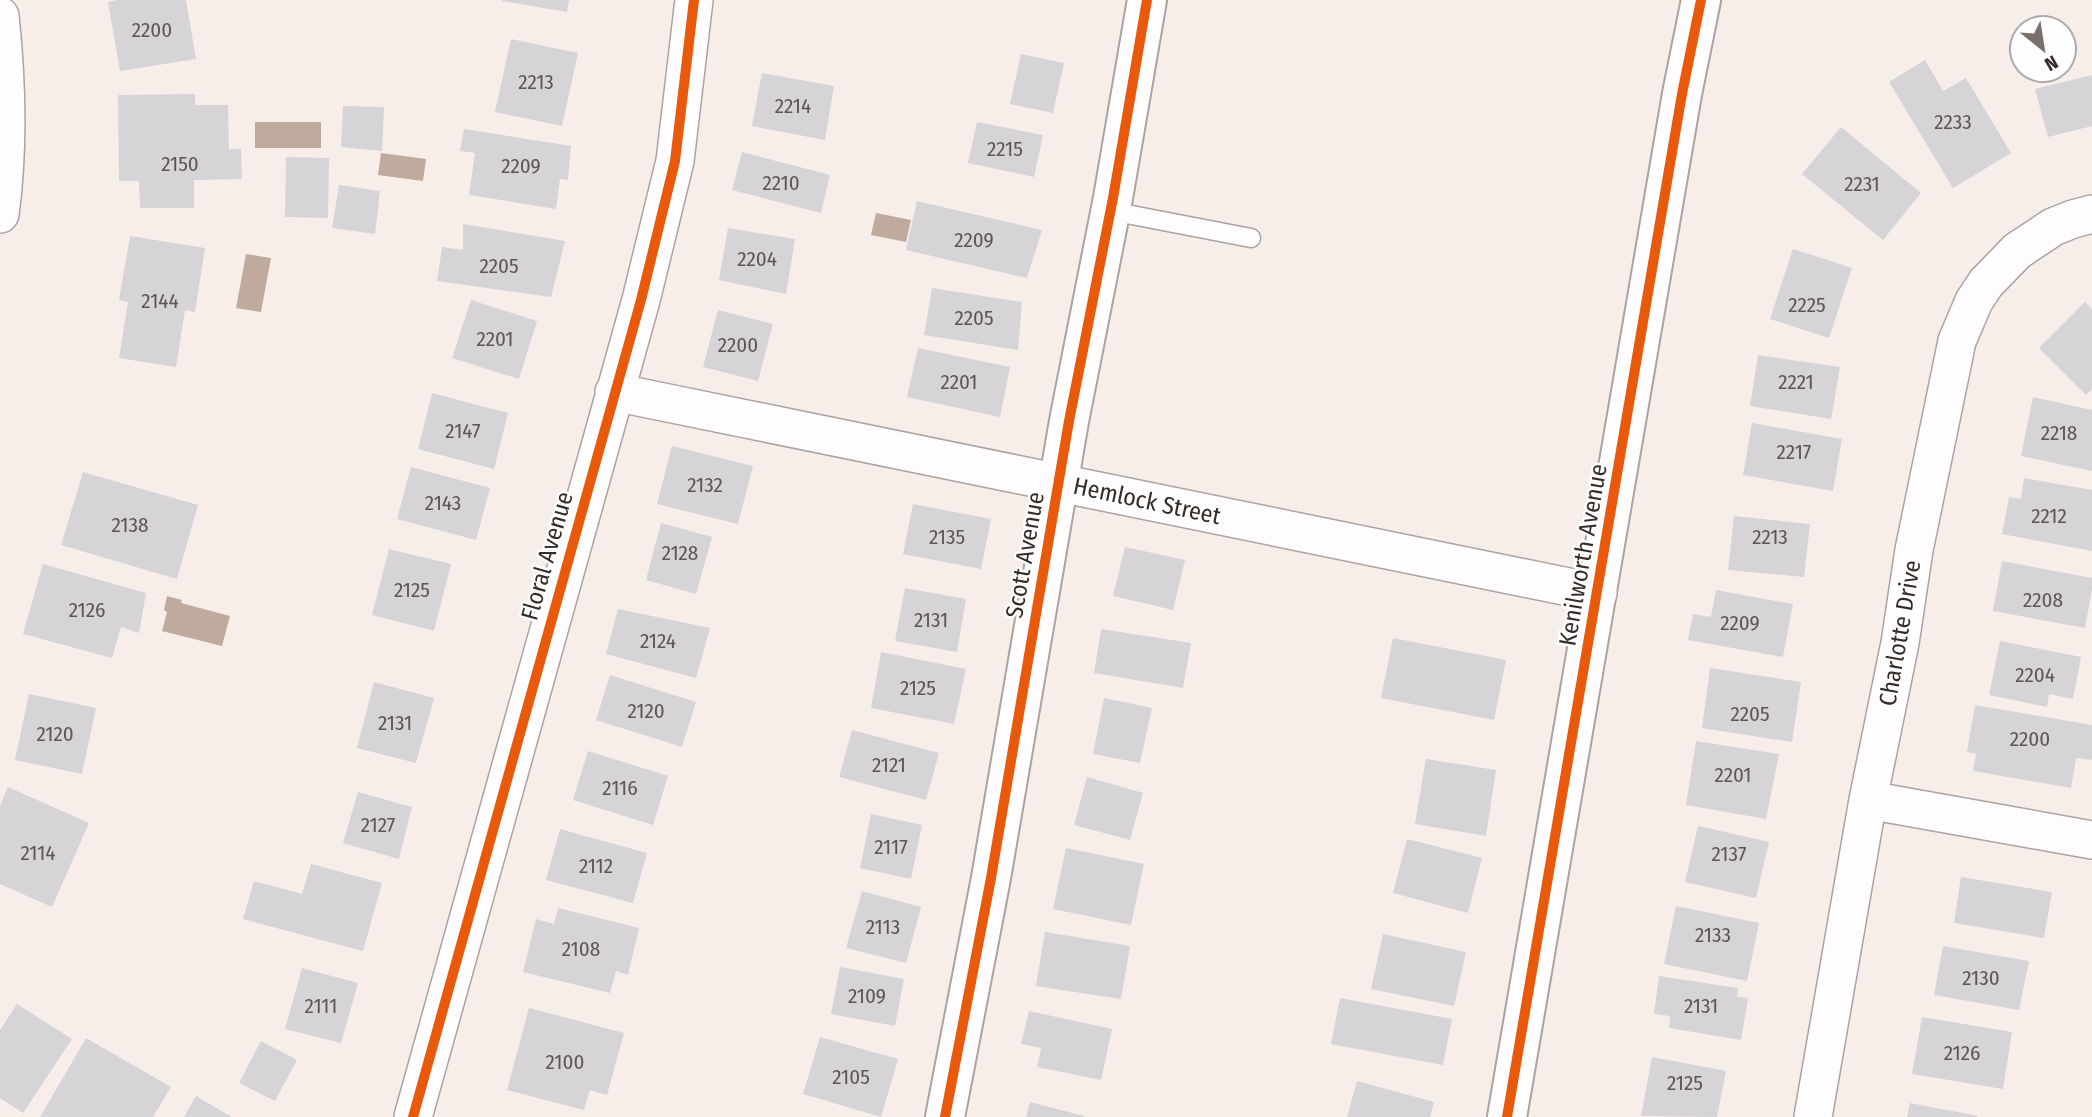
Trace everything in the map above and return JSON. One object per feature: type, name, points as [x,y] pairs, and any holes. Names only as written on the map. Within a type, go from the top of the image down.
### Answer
[{"type":"main road","name":"Scott Avenue","points":[[945,1117],[991,878],[1069,421],[1111,211],[1147,0]]},
{"type":"main road","name":"Kenilworth Avenue","points":[[1507,1117],[1682,94],[1701,0]]},
{"type":"street","name":"Floral Avenue","points":[[413,1117],[614,392],[642,300],[675,161],[694,0]]},
{"type":"street","points":[[0,16],[7,112],[0,214]]},
{"type":"street","name":"Charlotte Drive","points":[[1813,1117],[1868,800],[1900,643],[1914,550],[1957,341],[1974,301],[1986,283],[2017,251],[2053,227],[2092,214]]},
{"type":"street","name":"Hemlock Street","points":[[614,392],[1598,593]]},
{"type":"street","points":[[1868,800],[2092,840]]},
{"type":"lane","points":[[1111,211],[1251,238]]},
{"type":"shaded area","points":[[255,122],[321,122],[321,148],[255,148]]},
{"type":"shaded area","points":[[381,153],[426,159],[423,181],[378,175]]},
{"type":"shaded area","points":[[876,213],[911,220],[906,242],[871,235]]},
{"type":"shaded area","points":[[246,254],[271,258],[261,312],[236,308]]},
{"type":"shaded area","points":[[167,596],[182,600],[181,603],[230,616],[222,646],[162,631],[167,612],[164,610]]},
{"type":"building","points":[[186,0],[196,59],[120,71],[108,2]]},
{"type":"building","points":[[502,0],[569,0],[567,12]]},
{"type":"building","points":[[511,39],[578,53],[562,126],[495,112]]},
{"type":"building","points":[[1021,54],[1064,63],[1053,113],[1010,104]]},
{"type":"building","points":[[1925,60],[1943,91],[1966,78],[2011,153],[1953,188],[1889,82]]},
{"type":"building","points":[[762,73],[834,86],[825,140],[752,126]]},
{"type":"building","points":[[2092,75],[2092,126],[2048,137],[2035,89],[2055,84],[2078,84],[2078,78]]},
{"type":"building","points":[[195,94],[195,105],[228,105],[229,149],[241,149],[242,179],[194,180],[194,208],[140,208],[139,181],[119,181],[118,95]]},
{"type":"building","points":[[343,106],[384,107],[382,151],[341,147]]},
{"type":"building","points":[[977,122],[1043,135],[1034,177],[968,163]]},
{"type":"building","points":[[1841,127],[1921,193],[1883,240],[1802,174]]},
{"type":"building","points":[[464,129],[571,146],[568,180],[560,179],[556,209],[469,195],[475,153],[460,151]]},
{"type":"building","points":[[742,152],[830,175],[821,213],[732,190]]},
{"type":"building","points":[[286,157],[329,158],[328,218],[285,217]]},
{"type":"building","points":[[339,185],[380,191],[375,234],[332,228]]},
{"type":"building","points":[[917,201],[1042,230],[1027,278],[906,250]]},
{"type":"building","points":[[463,224],[565,241],[551,297],[437,281],[442,247],[463,250]]},
{"type":"building","points":[[728,228],[795,239],[786,294],[719,280]]},
{"type":"building","points":[[130,236],[205,248],[195,312],[185,310],[176,367],[119,358],[128,302],[119,300]]},
{"type":"building","points":[[1793,249],[1852,268],[1829,338],[1770,319]]},
{"type":"building","points":[[932,288],[1022,302],[1018,350],[924,335]]},
{"type":"building","points":[[471,300],[537,321],[519,379],[452,358]]},
{"type":"building","points":[[2085,302],[2092,309],[2092,389],[2086,395],[2039,348]]},
{"type":"building","points":[[718,310],[773,324],[758,381],[703,367]]},
{"type":"building","points":[[918,348],[1010,367],[1000,417],[907,397]]},
{"type":"building","points":[[1758,355],[1840,367],[1831,419],[1750,406]]},
{"type":"building","points":[[432,393],[508,413],[494,469],[418,449]]},
{"type":"building","points":[[2033,397],[2092,410],[2092,471],[2021,456]]},
{"type":"building","points":[[1752,423],[1842,439],[1833,491],[1743,475]]},
{"type":"building","points":[[672,446],[753,466],[738,524],[657,504]]},
{"type":"building","points":[[411,467],[490,488],[476,540],[397,519]]},
{"type":"building","points":[[83,472],[198,505],[177,579],[61,545]]},
{"type":"building","points":[[2024,478],[2092,490],[2092,551],[2002,534],[2009,497],[2021,499]]},
{"type":"building","points":[[913,504],[991,519],[981,569],[903,554]]},
{"type":"building","points":[[1734,516],[1810,524],[1804,577],[1728,570]]},
{"type":"building","points":[[661,523],[712,537],[696,594],[646,580]]},
{"type":"building","points":[[1125,547],[1185,560],[1173,610],[1113,596]]},
{"type":"building","points":[[389,549],[451,564],[434,631],[372,615]]},
{"type":"building","points":[[2002,561],[2092,578],[2085,628],[1993,611]]},
{"type":"building","points":[[43,564],[146,593],[139,633],[121,627],[112,658],[23,634]]},
{"type":"building","points":[[905,588],[966,599],[957,652],[895,641]]},
{"type":"building","points":[[1716,590],[1793,604],[1783,657],[1688,640],[1693,614],[1711,617]]},
{"type":"building","points":[[618,609],[710,628],[696,678],[606,654]]},
{"type":"building","points":[[1101,629],[1191,643],[1183,688],[1094,673]]},
{"type":"building","points":[[1393,638],[1506,660],[1494,720],[1381,698]]},
{"type":"building","points":[[2000,641],[2081,657],[2073,699],[2049,694],[2047,707],[1989,695]]},
{"type":"building","points":[[881,652],[966,669],[954,724],[871,708]]},
{"type":"building","points":[[1710,668],[1801,682],[1792,742],[1702,728]]},
{"type":"building","points":[[610,675],[696,702],[682,747],[596,720]]},
{"type":"building","points":[[374,682],[434,698],[416,763],[357,748]]},
{"type":"building","points":[[29,694],[96,708],[82,774],[15,760]]},
{"type":"building","points":[[1104,698],[1152,708],[1140,763],[1093,754]]},
{"type":"building","points":[[1975,705],[2092,725],[2092,760],[2076,758],[2071,788],[1973,771],[1976,754],[1967,752]]},
{"type":"building","points":[[852,730],[939,753],[926,800],[839,777]]},
{"type":"building","points":[[1696,741],[1779,754],[1766,819],[1686,805]]},
{"type":"building","points":[[588,751],[668,776],[653,825],[573,800]]},
{"type":"building","points":[[1426,759],[1496,770],[1486,836],[1415,824]]},
{"type":"building","points":[[1087,777],[1143,793],[1130,840],[1074,825]]},
{"type":"building","points":[[8,787],[89,823],[52,907],[0,884],[0,806]]},
{"type":"building","points":[[358,792],[412,807],[399,859],[343,843]]},
{"type":"building","points":[[871,814],[922,825],[911,879],[860,868]]},
{"type":"building","points":[[1698,826],[1769,842],[1756,898],[1685,882]]},
{"type":"building","points":[[560,829],[647,853],[633,903],[546,880]]},
{"type":"building","points":[[1407,839],[1482,858],[1468,913],[1393,893]]},
{"type":"building","points":[[1066,848],[1144,864],[1131,925],[1053,909]]},
{"type":"building","points":[[311,864],[382,883],[363,951],[243,919],[254,881],[302,894]]},
{"type":"building","points":[[1961,877],[2052,892],[2044,938],[1954,923]]},
{"type":"building","points":[[862,891],[921,907],[906,963],[846,948]]},
{"type":"building","points":[[1676,906],[1759,923],[1747,981],[1664,964]]},
{"type":"building","points":[[558,908],[639,928],[628,975],[616,971],[610,993],[523,972],[536,919],[554,924]]},
{"type":"building","points":[[1045,932],[1130,946],[1121,999],[1036,986]]},
{"type":"building","points":[[1383,934],[1466,952],[1454,1006],[1371,989]]},
{"type":"building","points":[[1943,946],[2029,961],[2019,1010],[1934,995]]},
{"type":"building","points":[[840,967],[904,979],[895,1026],[831,1014]]},
{"type":"building","points":[[302,968],[358,983],[341,1043],[285,1029]]},
{"type":"building","points":[[1659,976],[1738,988],[1737,997],[1748,998],[1741,1040],[1669,1028],[1670,1016],[1654,1014]]},
{"type":"building","points":[[1340,998],[1452,1019],[1443,1065],[1331,1044]]},
{"type":"building","points":[[17,1004],[72,1039],[23,1113],[0,1098],[0,1030]]},
{"type":"building","points":[[529,1008],[624,1033],[607,1095],[590,1090],[584,1110],[507,1090]]},
{"type":"building","points":[[1029,1011],[1112,1029],[1101,1080],[1037,1067],[1041,1048],[1021,1044]]},
{"type":"building","points":[[1922,1017],[2012,1032],[2003,1089],[1912,1074]]},
{"type":"building","points":[[820,1037],[898,1059],[881,1117],[803,1094]]},
{"type":"building","points":[[86,1038],[171,1087],[153,1117],[40,1117]]},
{"type":"building","points":[[261,1041],[297,1060],[275,1101],[239,1083]]},
{"type":"building","points":[[1652,1057],[1726,1071],[1717,1117],[1641,1116]]},
{"type":"building","points":[[1357,1081],[1434,1102],[1430,1117],[1347,1117]]},
{"type":"building","points":[[196,1096],[232,1117],[184,1117]]},
{"type":"building","points":[[1030,1102],[1084,1116],[1084,1117],[1026,1117]]},
{"type":"building","points":[[1910,1103],[1978,1116],[1978,1117],[1907,1117]]},
{"type":"cycle path","points":[[413,1117],[641,300],[675,161],[694,0]]},
{"type":"cycle path","points":[[945,1117],[991,878],[1069,421],[1113,198],[1147,0]]},
{"type":"cycle path","points":[[1507,1117],[1682,94],[1701,0]]}]
